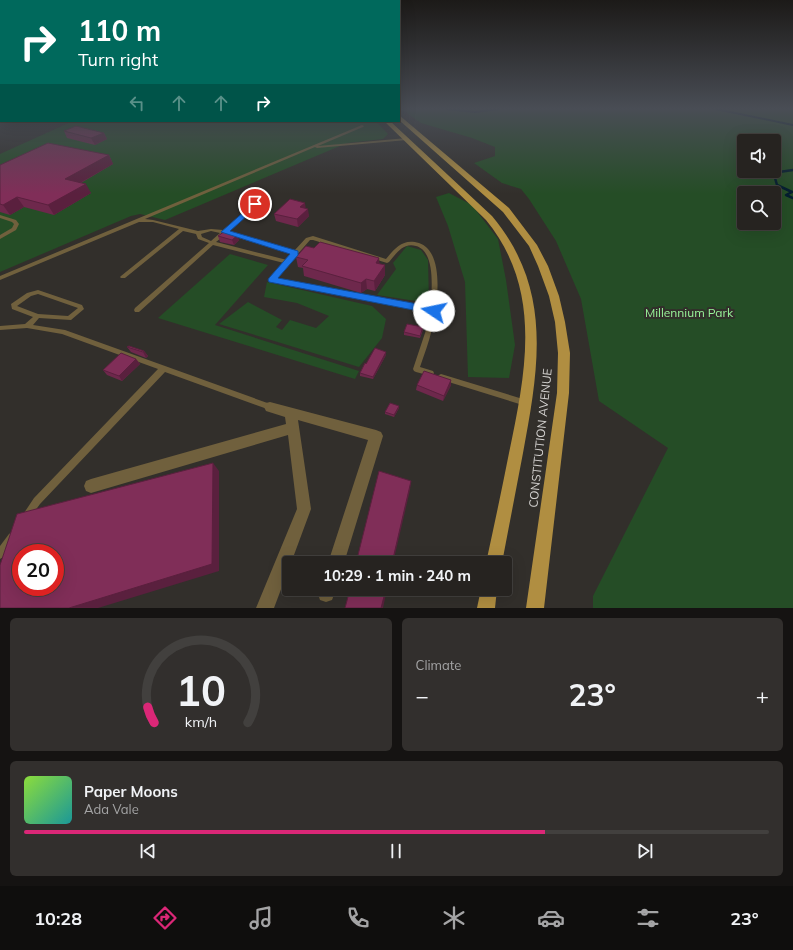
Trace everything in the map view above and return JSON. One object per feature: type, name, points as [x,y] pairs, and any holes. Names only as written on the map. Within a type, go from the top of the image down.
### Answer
[{"type":"main road","name":"CONSTITUTION AVENUE","points":[[423,137],[506,210],[533,245],[544,266],[554,296],[560,322],[564,353],[564,393],[535,608]]},
{"type":"main road","name":"CONSTITUTION AVENUE","points":[[407,139],[485,213],[512,251],[528,298],[532,324],[532,356],[526,403],[495,556]]},
{"type":"main road","points":[[486,608],[488,596]]},
{"type":"street","points":[[270,406],[376,436],[338,556]]},
{"type":"street","points":[[265,608],[304,509],[291,412]]},
{"type":"street","points":[[91,486],[293,428]]},
{"type":"lane","points":[[0,278],[334,137]]},
{"type":"lane","points":[[310,147],[407,139]]},
{"type":"lane","points":[[137,310],[266,196]]},
{"type":"lane","points":[[0,216],[14,221],[17,224],[14,229],[0,237]]},
{"type":"lane","points":[[137,220],[153,222],[198,233],[211,230],[225,232],[295,253]]},
{"type":"lane","points":[[122,277],[182,229]]},
{"type":"lane","points":[[198,233],[200,238],[212,243],[288,262]]},
{"type":"lane","points":[[434,311],[272,280],[308,239],[314,238],[387,261],[397,249],[404,244],[419,244],[425,247],[431,257],[435,287],[434,311],[416,369],[526,403]]},
{"type":"lane","points":[[27,326],[38,316],[69,318],[81,309],[80,307],[38,292],[29,294],[14,304],[14,307],[16,308],[38,316]]},
{"type":"lane","points":[[0,328],[27,326],[63,332],[270,406]]},
{"type":"lane","points":[[0,554],[37,501],[164,369]]},
{"type":"green space","points":[[37,137],[385,137],[383,139],[347,143],[165,220],[140,214],[131,216],[0,272],[0,154]]},
{"type":"green space","name":"Millennium Park","points":[[470,137],[737,137],[737,178],[781,178],[781,137],[793,137],[793,608],[593,608],[593,596],[668,448],[599,401],[581,299],[556,241],[521,189],[502,183],[474,163],[495,156],[495,147]]},
{"type":"green space","points":[[449,193],[472,205],[498,239],[506,280],[515,345],[509,378],[468,377],[465,282],[448,226],[436,197]]},
{"type":"green space","points":[[407,246],[421,250],[428,260],[429,303],[377,295],[396,269],[393,263]]},
{"type":"green space","points":[[230,254],[268,265],[215,325],[359,371],[355,379],[158,318]]},
{"type":"green space","points":[[267,282],[372,306],[386,319],[382,338],[359,367],[219,324],[248,302],[282,320],[276,327],[282,330],[290,320],[316,328],[329,316],[297,303],[264,297]]},
{"type":"building","points":[[48,143],[109,155],[65,179],[86,184],[48,205],[17,197],[3,205],[0,204],[0,165]]},
{"type":"building","points":[[290,199],[305,203],[300,207],[308,209],[297,219],[274,214]]},
{"type":"building","points":[[225,231],[238,235],[232,240],[218,236]]},
{"type":"building","points":[[320,242],[379,258],[376,263],[385,265],[374,281],[366,279],[361,283],[302,266],[308,260],[296,257],[306,246],[314,248]]},
{"type":"building","points":[[407,324],[423,327],[420,336],[404,332]]},
{"type":"building","points":[[129,346],[144,351],[143,352],[127,347]]},
{"type":"building","points":[[375,348],[386,352],[373,377],[360,373],[365,363],[366,364]]},
{"type":"building","points":[[121,353],[136,359],[119,376],[103,370]]},
{"type":"building","points":[[424,371],[451,380],[444,396],[417,385]]},
{"type":"building","points":[[390,403],[399,406],[394,415],[385,412]]},
{"type":"building","points":[[213,463],[212,564],[69,608],[0,608],[0,565],[17,514]]},
{"type":"building","points":[[379,471],[411,481],[394,556],[358,556]]},
{"type":"building","points":[[348,596],[384,596],[381,608],[345,608]]},
{"type":"waterway","points":[[793,170],[779,172],[775,178],[777,185],[792,192],[786,195],[793,198]]},
{"type":"route","points":[[255,204],[225,232],[295,253],[272,280],[434,311]]}]
